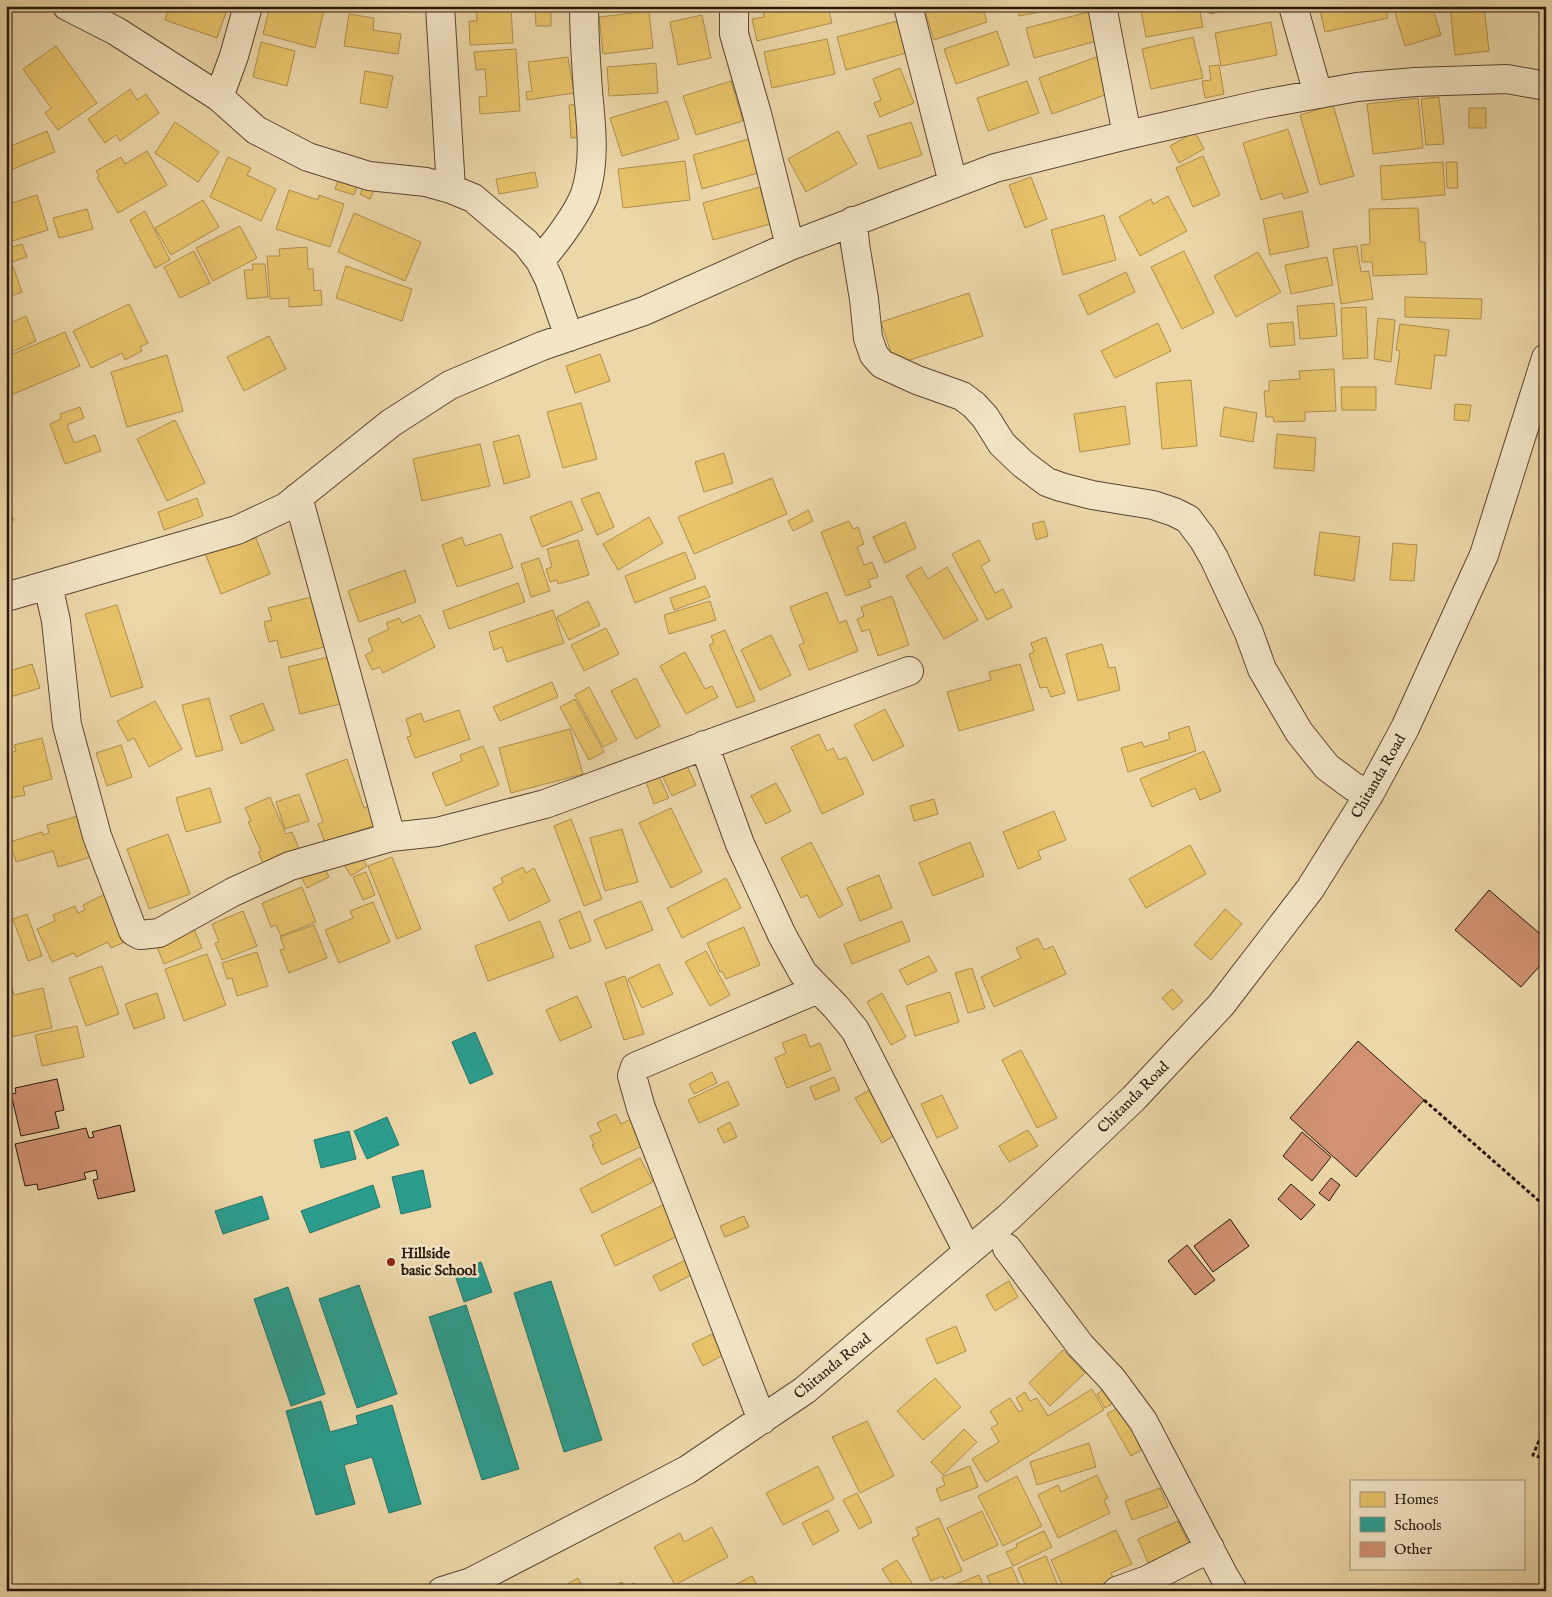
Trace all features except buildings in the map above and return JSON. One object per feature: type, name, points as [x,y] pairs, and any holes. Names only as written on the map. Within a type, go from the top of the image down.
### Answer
[{"type":"street","points":[[67,6],[116,31],[219,97],[256,130],[308,157],[369,176],[426,182],[473,198],[526,242],[540,261],[549,279],[570,337]]},
{"type":"street","points":[[219,97],[234,56],[248,6]]},
{"type":"street","points":[[440,6],[451,189]]},
{"type":"street","points":[[540,261],[563,233],[584,194],[590,165],[592,141],[584,40],[584,6]]},
{"type":"street","points":[[734,6],[734,34],[790,246]]},
{"type":"street","points":[[908,6],[953,183]]},
{"type":"street","points":[[1102,6],[1127,136]]},
{"type":"street","points":[[1293,6],[1318,94]]},
{"type":"street","points":[[6,597],[237,530],[286,507],[390,423],[450,385],[542,346],[644,310],[790,246],[995,168],[1263,104],[1376,85],[1507,79],[1546,86]]},
{"type":"street","points":[[854,221],[855,244],[868,338],[874,355],[882,364],[968,400],[985,417],[1002,444],[1023,464],[1047,482],[1092,495],[1153,505],[1188,519],[1203,538],[1214,558],[1249,633],[1262,669],[1299,732],[1327,767],[1354,787],[1370,793]]},
{"type":"street","name":"Chitanda Road","points":[[442,1591],[471,1582],[687,1470],[805,1390],[1009,1217],[1134,1098],[1222,1005],[1310,889],[1370,793],[1405,728],[1484,555],[1546,358]]},
{"type":"street","points":[[298,497],[392,837]]},
{"type":"street","points":[[48,585],[56,621],[68,725],[85,795],[97,836],[133,930],[140,936],[159,933],[233,892],[290,866],[392,837],[437,832],[545,804],[909,672]]},
{"type":"street","points":[[704,745],[740,844],[795,958],[803,973],[855,1030],[968,1252]]},
{"type":"street","points":[[762,1420],[641,1108],[632,1076],[635,1067],[818,989]]},
{"type":"street","points":[[1007,1248],[1080,1345],[1112,1379],[1143,1421],[1233,1591]]},
{"type":"street","points":[[1117,1591],[1147,1580],[1210,1548]]},
{"type":"path","points":[[1424,1100],[1546,1207],[1541,1275],[1546,1325]]},
{"type":"path","points":[[1546,1364],[1541,1436],[1533,1455],[1546,1459]]},
{"type":"path","points":[[1541,1436],[1546,1442]]},
{"type":"place","name":"Hillside basic School","points":[[391,1262]]}]
